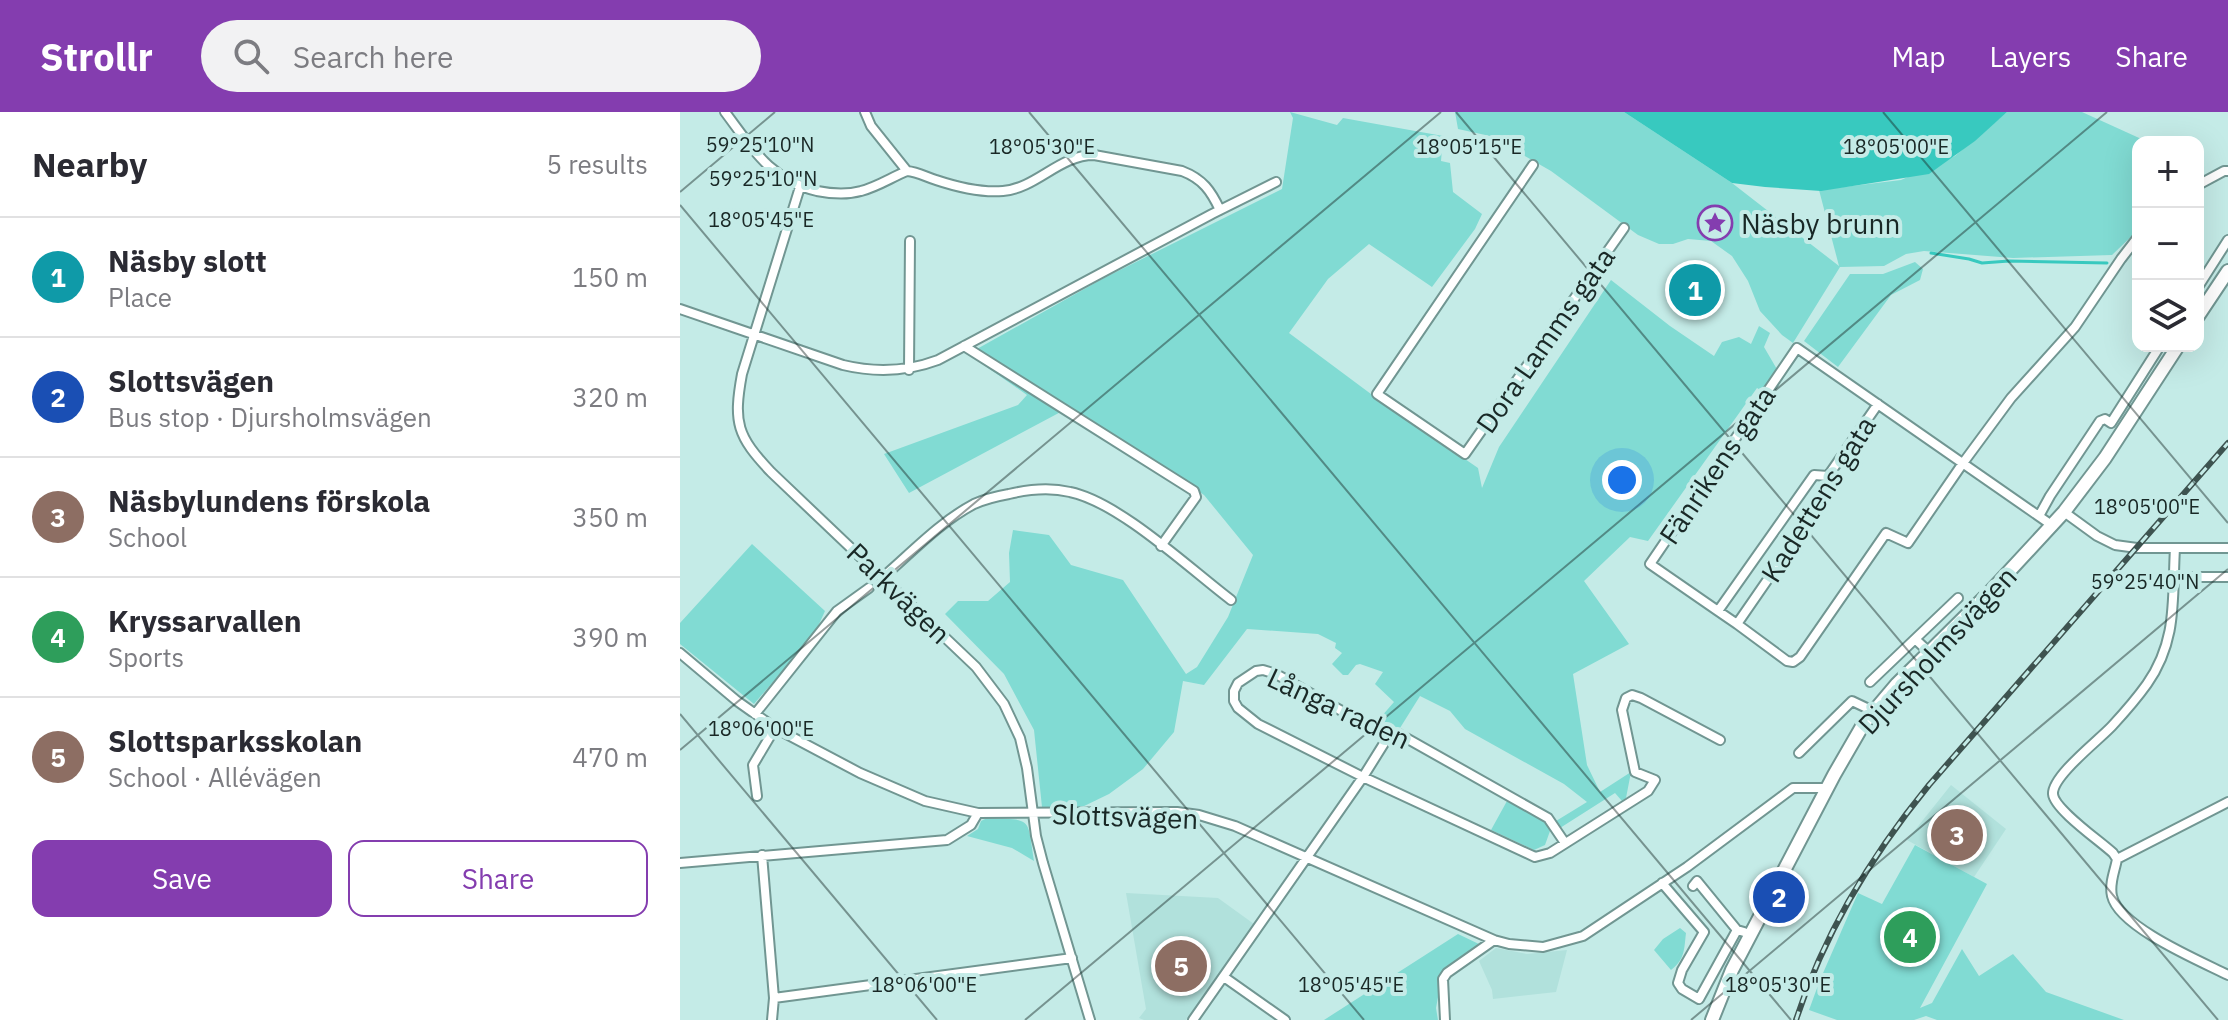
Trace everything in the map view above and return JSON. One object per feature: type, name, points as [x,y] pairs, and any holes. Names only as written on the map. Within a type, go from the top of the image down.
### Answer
[{"type":"street","points":[[725,112],[769,168],[800,187],[830,193],[854,192],[907,171]]},
{"type":"street","points":[[865,112],[871,126],[907,171],[967,188],[1006,191],[1040,178],[1069,159],[1094,155],[1182,171],[1204,183],[1220,210]]},
{"type":"street","name":"Dora Lamms gata","points":[[1533,165],[1377,394],[1465,454],[1624,228]]},
{"type":"street","points":[[2204,182],[2226,171],[2228,183]]},
{"type":"street","points":[[680,309],[855,368],[909,370],[938,360],[1276,182]]},
{"type":"street","name":"Parkvägen","points":[[800,187],[753,335],[738,395],[738,427],[760,460],[976,667],[1004,704],[1023,748],[1043,863],[1090,1020]]},
{"type":"street","points":[[2202,280],[2228,240]]},
{"type":"street","points":[[909,370],[910,241]]},
{"type":"street","points":[[1828,476],[1814,475],[1718,611],[1787,661],[1793,662],[1800,657],[1886,533],[1908,543],[2011,398],[2057,350],[2132,245]]},
{"type":"street","points":[[2204,307],[2228,271]]},
{"type":"street","points":[[964,346],[1194,491],[1196,497],[1161,546]]},
{"type":"street","name":"Fänrikens gata","points":[[1718,611],[1650,564],[1797,348],[1878,404]]},
{"type":"street","points":[[2039,516],[2100,421],[2105,419],[2111,423],[2156,352]]},
{"type":"street","name":"Djursholmsvägen","points":[[1712,1020],[1732,970],[1852,742],[1873,711],[2053,526],[2105,458],[2174,352]]},
{"type":"street","points":[[1878,404],[2053,526]]},
{"type":"street","name":"Kadettens gata","points":[[1737,624],[1833,485],[1828,476],[1878,404]]},
{"type":"street","points":[[883,577],[934,533],[977,503],[1026,490],[1066,491],[1098,501],[1231,600]]},
{"type":"street","points":[[2064,512],[2115,545],[2137,548],[2228,548]]},
{"type":"street","points":[[2117,859],[2055,802],[2054,786],[2113,725],[2146,686],[2161,662],[2169,643],[2176,577],[2175,548]]},
{"type":"street","points":[[2176,577],[2228,577]]},
{"type":"street","points":[[755,714],[837,611],[869,588]]},
{"type":"street","points":[[1870,682],[1958,598]]},
{"type":"street","points":[[1915,639],[1929,652]]},
{"type":"street","name":"Slottsvägen","points":[[680,653],[775,728],[860,773],[925,801],[978,813],[1154,812],[1199,815],[1235,826],[1509,944],[1543,947],[1583,936],[1793,788],[1827,788]]},
{"type":"street","name":"Långa raden","points":[[1565,843],[1548,818],[1399,734],[1388,737],[1276,674],[1256,671],[1238,683],[1234,691],[1238,708],[1258,724],[1527,855],[1541,857],[1565,843],[1648,791],[1655,780],[1635,772],[1622,710],[1626,698],[1632,695],[1641,698],[1720,740]]},
{"type":"street","points":[[1799,753],[1852,701],[1873,711]]},
{"type":"street","points":[[757,796],[753,765],[775,728]]},
{"type":"street","points":[[1193,1020],[1388,737]]},
{"type":"street","points":[[2228,802],[2117,859],[2111,882],[2114,902],[2122,913],[2149,934],[2228,975]]},
{"type":"street","points":[[680,863],[947,840],[971,825],[978,813]]},
{"type":"street","points":[[762,855],[774,998],[772,1020]]},
{"type":"street","points":[[1662,883],[1704,932],[1678,983],[1699,999],[1740,931],[1697,881],[1693,886]]},
{"type":"street","points":[[1445,1020],[1443,979],[1494,940]]},
{"type":"street","points":[[774,998],[1072,958]]},
{"type":"street","points":[[1224,977],[1285,1020]]},
{"type":"shaded area","points":[[1290,112],[1337,125],[1343,118],[1443,136],[1441,161],[1450,163],[1453,192],[1482,214],[1475,229],[1432,287],[1369,244],[1328,279],[1289,333],[1478,468],[1482,488],[1499,447],[1611,280],[1714,356],[1722,342],[1739,337],[1751,344],[1759,326],[1770,333],[1764,347],[1778,371],[1764,392],[1757,388],[1648,541],[1630,537],[1584,581],[1629,644],[1573,674],[1587,765],[1600,792],[1631,772],[1626,798],[1622,801],[1615,793],[1560,828],[1556,821],[1587,802],[1564,784],[1465,729],[1450,711],[1420,696],[1400,728],[1391,726],[1384,731],[1374,725],[1394,702],[1375,684],[1383,672],[1360,664],[1348,675],[1343,675],[1332,664],[1342,653],[1335,648],[1336,643],[1318,634],[1247,629],[1204,685],[1183,681],[1174,732],[1143,769],[1109,794],[1080,808],[1042,807],[1034,730],[1004,674],[945,614],[958,601],[988,601],[1010,582],[1009,553],[1013,530],[1049,535],[1071,565],[1123,580],[1186,674],[1197,667],[1228,617],[1253,555],[1204,495],[1070,407],[909,493],[884,454],[1018,405],[1027,395],[968,354],[1104,278],[1282,189],[1293,118]]},
{"type":"shaded area","points":[[1455,112],[1624,112],[1732,183],[1839,266],[1819,190],[1901,180],[1955,156],[2007,112],[2082,112],[2135,136],[2132,136],[2132,236],[2112,255],[2013,258],[1924,251],[1906,254],[1884,266],[1840,267],[1793,343],[1760,311],[1748,281],[1732,256],[1711,241],[1688,239],[1659,244],[1638,235],[1551,171],[1490,136],[1458,129]]},
{"type":"shaded area","points":[[1624,112],[2007,112],[1975,141],[1929,174],[1821,191],[1732,183]]},
{"type":"shaded area","points":[[1915,262],[1923,269],[1920,280],[1891,295],[1838,367],[1804,341],[1850,274],[1883,274]]},
{"type":"shaded area","points":[[752,544],[825,611],[815,633],[754,704],[680,644],[680,623]]},
{"type":"shaded area","points":[[1951,785],[2006,829],[1974,877],[1907,840]]},
{"type":"shaded area","points":[[1507,801],[1545,822],[1550,831],[1545,845],[1534,850],[1491,830]]},
{"type":"shaded area","points":[[987,818],[1013,819],[1025,823],[1034,861],[1012,848],[967,836]]},
{"type":"shaded area","points":[[1915,845],[1987,884],[1920,1008],[1932,1003],[1962,949],[1979,976],[2013,954],[2046,992],[2124,1020],[1937,1020],[1926,1016],[1914,1020],[1837,1020],[1809,1010],[1858,893],[1882,904]]},
{"type":"shaded area","points":[[1126,893],[1218,898],[1254,924],[1186,1020],[1139,1018],[1146,1009]]},
{"type":"shaded area","points":[[1680,928],[1686,933],[1684,949],[1679,962],[1671,970],[1654,950],[1663,939]]},
{"type":"shaded area","points":[[1458,934],[1481,945],[1442,975],[1436,1008],[1438,1020],[1324,1020]]},
{"type":"shaded area","points":[[1496,948],[1527,954],[1567,950],[1556,992],[1493,999],[1479,961]]},
{"type":"waterway","points":[[1931,253],[1982,263],[2107,263]]},
{"type":"railway","points":[[1796,1020],[1820,957],[1851,896],[1908,812],[2228,443]]},
{"type":"place","name":"Näsby brunn","points":[[1715,223]]},
{"type":"place","name":"Näsby slott","points":[[1695,290]]},
{"type":"place","name":"Näsbylundens förskola","points":[[1957,835]]},
{"type":"place","name":"Slottsvägen","points":[[1779,897]]},
{"type":"place","name":"Kryssarvallen","points":[[1910,937]]},
{"type":"place","name":"Slottsparksskolan","points":[[1181,966]]}]
